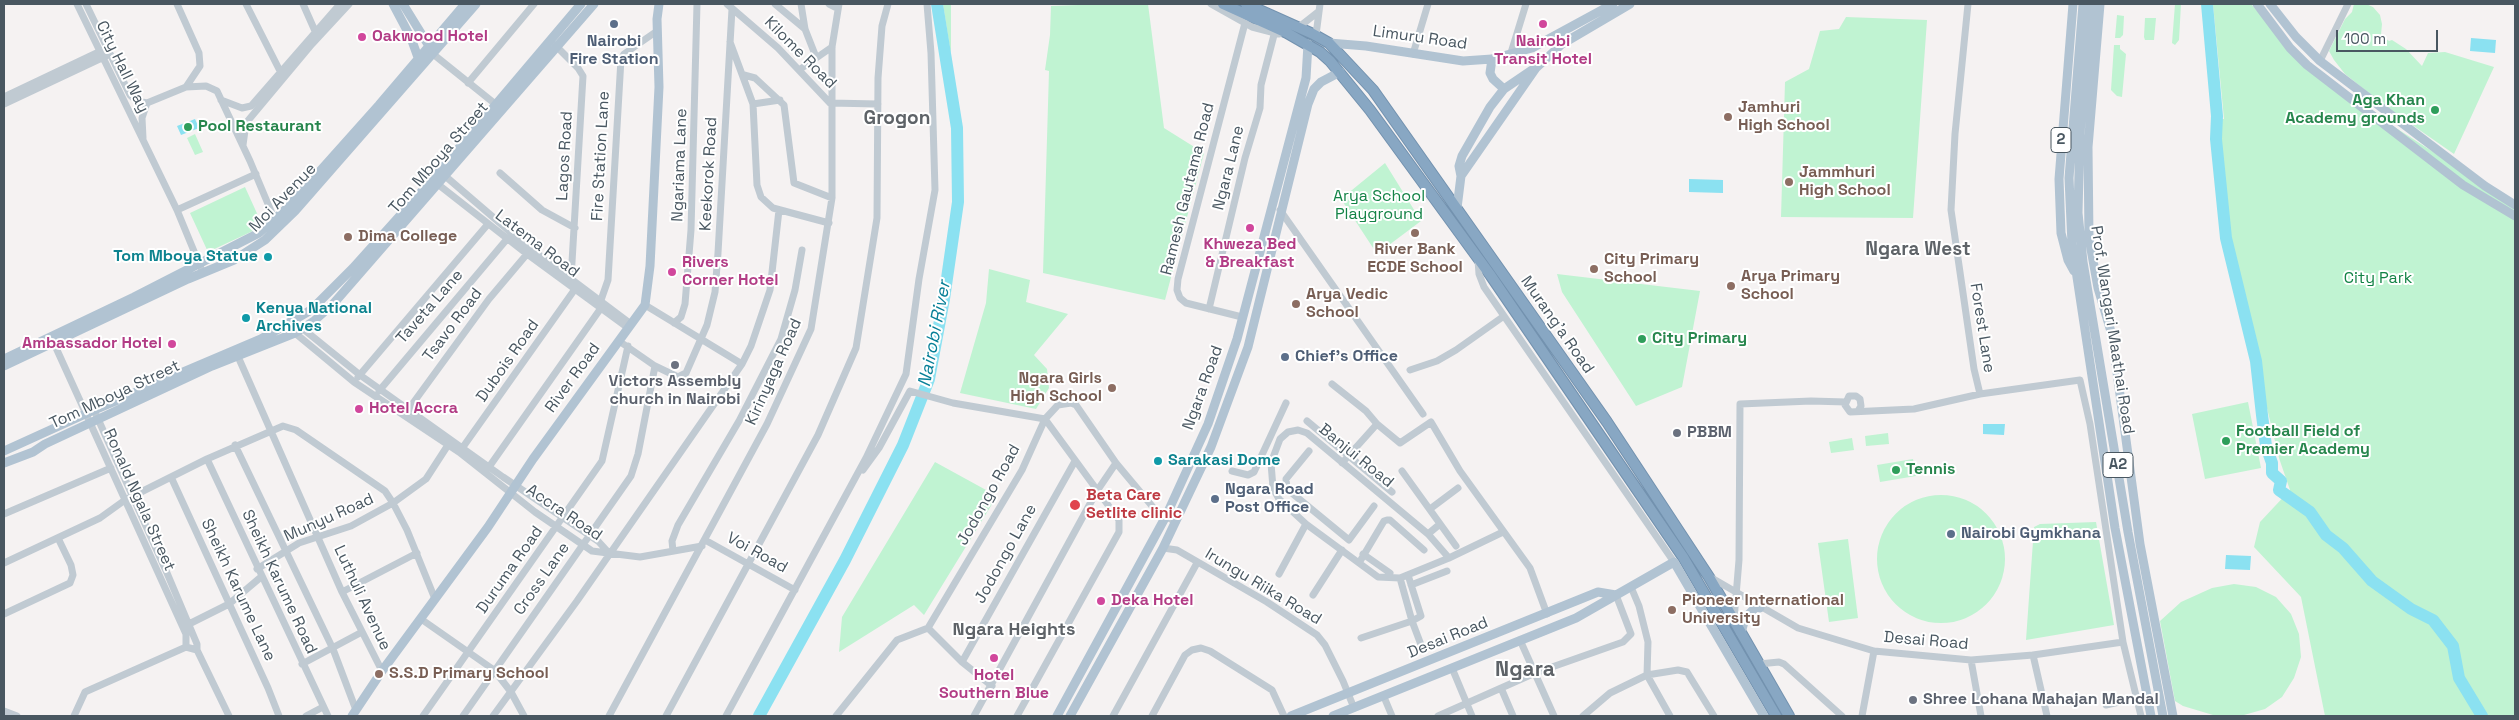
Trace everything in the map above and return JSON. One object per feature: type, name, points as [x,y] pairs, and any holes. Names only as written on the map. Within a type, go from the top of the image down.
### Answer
[{"type":"highway","name":"Murang'a Road","points":[[1223,4],[1308,44],[1330,61],[1340,72],[1382,126],[1478,260],[1683,557],[1776,716]]},
{"type":"highway","name":"Murang'a Road","points":[[1246,4],[1299,27],[1329,43],[1373,90],[1602,414],[1709,577],[1789,716]]},
{"type":"main road","points":[[393,4],[411,38],[420,62]]},
{"type":"main road","points":[[402,4],[431,50]]},
{"type":"main road","name":"Moi Avenue","points":[[431,50],[465,4]]},
{"type":"main road","name":"Moi Avenue","points":[[4,359],[53,340],[250,251],[420,62],[476,4]]},
{"type":"main road","name":"Tom Mboya Street","points":[[4,464],[33,452],[45,444],[99,419],[152,390],[236,352],[293,322],[311,310],[434,182],[444,175],[581,4]]},
{"type":"main road","name":"Tom Mboya Street","points":[[236,352],[299,330],[314,321],[334,302],[498,107],[594,4]]},
{"type":"main road","name":"River Road","points":[[354,713],[382,671],[514,490],[534,459],[645,305],[650,266],[659,87],[657,31],[659,4]]},
{"type":"main road","name":"Limuru Road","points":[[1329,43],[1366,46],[1462,61],[1492,59],[1510,56],[1532,48],[1613,4]]},
{"type":"main road","points":[[1457,208],[1462,156],[1490,107],[1504,89],[1536,68],[1562,44],[1630,4]]},
{"type":"main road","name":"2","points":[[2073,4],[2059,178],[2062,232],[2068,260],[2075,273]]},
{"type":"main road","name":"Prof. Wangari Maathai Road","points":[[2083,4],[2069,170],[2074,212],[2128,532],[2163,716]]},
{"type":"main road","name":"Prof. Wangari Maathai Road","points":[[2092,4],[2074,212],[2075,273],[2115,528],[2151,716]]},
{"type":"main road","points":[[2100,4],[2087,181],[2089,238],[2098,288],[2112,335],[2140,544],[2173,716]]},
{"type":"main road","points":[[2258,4],[2290,48],[2307,65],[2463,185],[2515,216]]},
{"type":"main road","points":[[2270,4],[2296,37],[2320,62],[2485,186],[2515,204]]},
{"type":"main road","name":"Ngara Road","points":[[1057,716],[1166,516],[1208,424],[1237,339],[1306,78],[1308,44]]},
{"type":"main road","points":[[1492,59],[1490,73],[1493,79],[1504,89]]},
{"type":"main road","points":[[1461,176],[1536,68]]},
{"type":"main road","name":"Ngara Road","points":[[1070,716],[1170,535],[1211,447],[1248,347],[1308,104],[1314,89],[1321,82],[1340,72]]},
{"type":"main road","name":"Moi Avenue","points":[[4,366],[276,223]]},
{"type":"main road","points":[[2088,290],[2098,288]]},
{"type":"main road","name":"Tom Mboya Street","points":[[4,451],[90,412],[152,390]]},
{"type":"main road","name":"Desai Road","points":[[1333,716],[1576,618],[1674,562]]},
{"type":"main road","name":"Murang'a Road","points":[[1674,562],[1764,716]]},
{"type":"main road","name":"Desai Road","points":[[1291,716],[1598,592],[1616,595]]},
{"type":"main road","points":[[1741,634],[1745,618],[1756,607],[1760,608]]},
{"type":"main road","points":[[1098,642],[1108,647]]},
{"type":"street","name":"City Hall Way","points":[[77,4],[130,96],[137,101],[147,103],[142,118],[143,143]]},
{"type":"street","name":"City Hall Way","points":[[86,4],[104,53],[143,143],[177,210],[203,273]]},
{"type":"street","points":[[177,4],[200,53],[200,66],[186,87]]},
{"type":"street","points":[[246,4],[283,73]]},
{"type":"street","points":[[303,4],[315,31]]},
{"type":"street","points":[[243,146],[246,124],[315,31],[340,4]]},
{"type":"street","points":[[221,100],[235,106],[248,108],[348,4]]},
{"type":"street","points":[[468,83],[534,4]]},
{"type":"street","name":"Ngariama Lane","points":[[674,323],[681,317],[685,304],[691,230],[697,4]]},
{"type":"street","points":[[775,4],[805,29]]},
{"type":"street","points":[[801,4],[805,29],[816,57]]},
{"type":"street","points":[[829,4],[838,6]]},
{"type":"street","points":[[666,716],[818,435],[856,348],[877,218],[878,104],[882,26],[888,4]]},
{"type":"street","points":[[726,716],[795,590],[906,374],[918,279],[934,190],[931,53],[927,4]]},
{"type":"street","points":[[1211,4],[1245,23],[1274,35],[1287,33]]},
{"type":"street","points":[[1316,35],[1320,4]]},
{"type":"street","points":[[1413,54],[1428,4]]},
{"type":"street","points":[[1510,56],[1526,4]]},
{"type":"street","name":"Forest Lane","points":[[1968,4],[1955,134],[1951,210],[1974,369],[1980,394],[2080,380],[2090,424],[2123,642],[2141,716]]},
{"type":"street","points":[[2320,62],[2348,4]]},
{"type":"street","name":"Keekorok Road","points":[[655,366],[674,376],[682,376],[689,367],[700,344],[715,292],[725,153],[729,6]]},
{"type":"street","name":"Kilome Road","points":[[729,6],[762,33],[830,103]]},
{"type":"street","name":"Kirinyaga Road","points":[[609,716],[767,424],[805,345],[817,299],[832,198],[830,103],[832,47],[838,6]]},
{"type":"street","points":[[1299,27],[1318,12]]},
{"type":"street","name":"Ramesh Gautama Road","points":[[1242,317],[1186,303],[1180,298],[1178,279],[1245,23]]},
{"type":"street","name":"Fire Station Lane","points":[[489,467],[601,304],[608,280],[621,59],[624,54],[657,31]]},
{"type":"street","name":"Ngara Lane","points":[[1209,309],[1245,158],[1260,108],[1261,85],[1274,35]]},
{"type":"street","points":[[729,40],[744,75],[753,104],[758,191],[766,204],[779,210],[829,223]]},
{"type":"street","name":"Lagos Road","points":[[555,46],[578,68],[583,76],[571,279]]},
{"type":"street","points":[[799,70],[832,47]]},
{"type":"street","points":[[431,50],[498,107]]},
{"type":"street","points":[[4,97],[104,53]]},
{"type":"street","points":[[4,104],[104,53]]},
{"type":"street","points":[[744,75],[755,78],[780,100],[786,114],[792,180],[798,186],[832,198]]},
{"type":"street","points":[[147,103],[186,87],[211,86],[217,91],[256,174],[276,223]]},
{"type":"street","points":[[753,104],[780,100]]},
{"type":"street","points":[[830,103],[878,104]]},
{"type":"street","points":[[500,173],[542,210],[575,228]]},
{"type":"street","points":[[177,210],[256,174]]},
{"type":"street","name":"Latema Road","points":[[444,175],[547,265],[629,326]]},
{"type":"street","name":"Latema Road","points":[[434,182],[527,254],[571,279],[579,290]]},
{"type":"street","points":[[1271,205],[1282,211],[1423,414]]},
{"type":"street","points":[[493,716],[742,364],[754,338],[770,290],[779,210]]},
{"type":"street","points":[[354,382],[488,224]]},
{"type":"street","name":"Taveta Lane","points":[[378,392],[507,239]]},
{"type":"street","points":[[672,551],[672,541],[678,525],[739,421],[782,336],[795,290],[802,250]]},
{"type":"street","name":"Tsavo Road","points":[[405,415],[489,299],[527,254]]},
{"type":"street","name":"Murang'a Road","points":[[1478,260],[1479,274],[1484,287],[1674,562]]},
{"type":"street","name":"Dubois Road","points":[[463,447],[579,290]]},
{"type":"street","points":[[645,305],[742,364]]},
{"type":"street","points":[[1410,370],[1437,361],[1504,316]]},
{"type":"street","points":[[293,322],[299,330]]},
{"type":"street","name":"Accra Road","points":[[299,330],[360,375],[405,415],[514,490],[590,535],[603,545],[609,553]]},
{"type":"street","name":"Accra Road","points":[[299,330],[354,382],[409,408],[489,467],[556,526],[582,545],[597,553],[609,553]]},
{"type":"street","name":"Ronald Ngala Street","points":[[53,340],[90,412],[99,419],[129,498],[186,634],[186,647]]},
{"type":"street","points":[[619,340],[655,366]]},
{"type":"street","name":"Duruma Road","points":[[424,716],[602,461],[607,448],[628,346]]},
{"type":"street","points":[[236,352],[318,536]]},
{"type":"street","name":"Cross Lane","points":[[463,716],[631,476],[638,454],[655,366]]},
{"type":"street","points":[[1332,384],[1366,411],[1377,424],[1400,443],[1431,422],[1460,471],[1530,568],[1547,614]]},
{"type":"street","points":[[849,487],[879,448],[910,392],[953,403],[1045,420],[1075,460],[1119,520],[1119,532],[1017,716]]},
{"type":"street","points":[[1846,402],[1848,410],[1914,409],[1980,394]]},
{"type":"street","points":[[1846,402],[1852,395],[1858,397],[1861,406],[1858,411]]},
{"type":"street","points":[[1734,621],[1737,594],[1740,404],[1793,401],[1846,402]]},
{"type":"street","name":"Jodongo Road","points":[[928,628],[1022,470],[1045,420],[1058,405],[1071,403],[1076,405],[1116,463],[1157,512],[1176,522]]},
{"type":"street","points":[[1232,471],[1251,474],[1286,403]]},
{"type":"street","name":"Ronald Ngala Street","points":[[90,412],[90,423],[110,468],[129,498],[189,624],[197,650],[229,716]]},
{"type":"street","points":[[1307,420],[1392,492]]},
{"type":"street","points":[[1342,463],[1377,424]]},
{"type":"street","points":[[4,563],[100,518],[129,498],[207,458],[282,426],[296,430],[378,486],[393,503],[436,598]]},
{"type":"street","name":"Banjui Road","points":[[1449,558],[1428,534],[1307,433],[1298,430],[1288,432],[1280,439],[1271,463],[1273,488],[1283,503],[1306,524],[1378,577],[1400,578],[1449,558],[1503,532]]},
{"type":"street","points":[[235,445],[333,649],[354,713]]},
{"type":"street","name":"Munyu Road","points":[[189,624],[229,604],[259,573],[286,551],[318,536],[350,526],[393,503],[426,479],[448,445]]},
{"type":"street","points":[[1310,450],[1286,479],[1287,489],[1350,539],[1374,506]]},
{"type":"street","points":[[1263,451],[1274,456]]},
{"type":"street","name":"Sheikh Karume Road","points":[[207,458],[259,573],[328,716]]},
{"type":"street","name":"Jodongo Lane","points":[[962,662],[1075,460]]},
{"type":"street","points":[[974,716],[1097,490],[1116,463]]},
{"type":"street","points":[[4,514],[110,468]]},
{"type":"street","points":[[1402,471],[1456,546]]},
{"type":"street","name":"Sheikh Karume Lane","points":[[171,476],[279,716]]},
{"type":"street","points":[[1430,510],[1458,488]]},
{"type":"street","points":[[1359,563],[1363,554],[1387,520],[1390,520],[1424,550]]},
{"type":"street","points":[[1317,532],[1327,521]]},
{"type":"street","points":[[1279,574],[1306,524]]},
{"type":"street","points":[[1428,534],[1440,524]]},
{"type":"street","points":[[1170,535],[1177,550]]},
{"type":"street","name":"Luthuli Avenue","points":[[318,536],[342,592],[382,671]]},
{"type":"street","points":[[4,614],[70,583],[73,575],[72,565],[58,538]]},
{"type":"street","name":"Voi Road","points":[[609,553],[640,557],[704,543],[748,564],[795,590]]},
{"type":"street","name":"Irungu Riika Road","points":[[1163,548],[1177,550],[1267,602],[1317,635],[1325,645],[1354,708]]},
{"type":"street","points":[[1313,595],[1342,550]]},
{"type":"street","points":[[342,592],[417,554]]},
{"type":"street","points":[[1363,554],[1390,573]]},
{"type":"street","points":[[1113,716],[1197,562]]},
{"type":"street","points":[[1412,585],[1447,571]]},
{"type":"street","points":[[1361,638],[1421,617],[1408,575]]},
{"type":"street","name":"Desai Road","points":[[1709,577],[1760,608],[1798,628],[1874,651],[1970,660],[2033,655],[2123,642]]},
{"type":"street","points":[[1400,578],[1412,621],[1424,650]]},
{"type":"street","points":[[1631,588],[1639,606],[1648,642],[1647,675],[1670,716]]},
{"type":"street","points":[[1438,716],[1535,673],[1622,642],[1631,634],[1616,595]]},
{"type":"street","points":[[1409,610],[1419,607]]},
{"type":"street","points":[[421,619],[494,670],[511,692],[524,716]]},
{"type":"street","points":[[836,716],[897,640],[928,628],[962,662],[992,686]]},
{"type":"street","points":[[302,664],[362,632]]},
{"type":"street","points":[[1520,640],[1554,716]]},
{"type":"street","points":[[74,716],[85,692],[186,647],[197,650]]},
{"type":"street","points":[[1152,716],[1185,655],[1192,650],[1201,648],[1210,651],[1272,690],[1284,716]]},
{"type":"street","points":[[1862,716],[1874,651]]},
{"type":"street","points":[[2033,655],[2046,716]]},
{"type":"street","points":[[1970,660],[1981,716]]},
{"type":"street","points":[[1759,664],[1784,664],[1842,716]]},
{"type":"street","points":[[1452,668],[1472,716]]},
{"type":"street","points":[[1583,716],[1610,693],[1647,675],[1683,670],[1694,682],[1714,716]]},
{"type":"street","points":[[1501,688],[1513,716]]},
{"type":"street","points":[[1384,697],[1392,716]]},
{"type":"street","points":[[2106,705],[2137,698]]},
{"type":"street","points":[[306,716],[323,707]]},
{"type":"street","points":[[4,711],[17,716]]},
{"type":"green space","points":[[943,4],[951,4],[951,55]]},
{"type":"green space","points":[[1148,4],[1164,128],[1204,153],[1165,300],[1043,273],[1049,71],[1045,70],[1050,35],[1051,6]]},
{"type":"green space","points":[[2175,4],[2181,4],[2179,40],[2175,45],[2172,43]]},
{"type":"green space","name":"City Park","points":[[2213,4],[2251,4],[2283,41],[2348,97],[2486,186],[2515,202],[2515,716],[2325,716],[2301,597],[2254,547],[2260,522],[2290,490],[2279,458],[2226,238],[2218,119],[2224,119]]},
{"type":"green space","name":"Aga Khan Academy grounds","points":[[2354,4],[2366,4],[2373,7],[2380,15],[2382,24],[2381,35],[2406,49],[2422,66],[2428,53],[2445,52],[2494,67],[2454,154],[2385,106],[2345,74],[2334,60],[2329,51],[2345,19],[2352,12]]},
{"type":"green space","points":[[2117,15],[2124,16],[2123,35],[2120,38],[2115,38]]},
{"type":"green space","points":[[1846,17],[1927,20],[1913,218],[1781,217],[1785,82],[1809,69],[1820,31],[1839,29]]},
{"type":"green space","points":[[2145,18],[2156,18],[2154,40],[2145,40]]},
{"type":"green space","points":[[2114,45],[2120,45],[2120,49],[2126,54],[2122,97],[2117,96],[2111,90]]},
{"type":"green space","points":[[195,134],[203,152],[195,155],[187,138]]},
{"type":"green space","name":"Arya School Playground","points":[[1385,163],[1421,221],[1377,254],[1341,199]]},
{"type":"green space","points":[[245,187],[260,220],[255,230],[208,252],[190,213]]},
{"type":"green space","points":[[989,269],[1030,280],[1026,302],[1068,314],[1034,355],[1047,369],[1049,388],[1036,409],[960,393],[986,303]]},
{"type":"green space","name":"City Primary","points":[[1557,274],[1700,291],[1682,387],[1636,406],[1562,292]]},
{"type":"green space","name":"Football Field of Premier Academy","points":[[2248,402],[2261,468],[2205,479],[2192,414]]},
{"type":"green space","points":[[1888,433],[1889,444],[1866,446],[1865,436]]},
{"type":"green space","points":[[1852,438],[1854,450],[1831,453],[1829,442]]},
{"type":"green space","name":"Tennis","points":[[1913,459],[1916,476],[1880,482],[1877,465]]},
{"type":"green space","points":[[935,462],[997,496],[924,615],[914,605],[839,652],[842,617]]},
{"type":"green space","points":[[1941,495],[1965,500],[1977,506],[1986,514],[1994,523],[2000,535],[2005,559],[2000,583],[1994,595],[1986,604],[1977,612],[1965,618],[1941,623],[1917,618],[1905,612],[1896,604],[1888,595],[1882,583],[1877,559],[1882,535],[1888,523],[1896,514],[1905,506],[1917,500]]},
{"type":"green space","points":[[2096,522],[2114,625],[2026,640],[2034,527],[2040,524]]},
{"type":"green space","points":[[1848,539],[1858,618],[1829,622],[1818,543]]},
{"type":"green space","points":[[2234,584],[2256,587],[2276,597],[2291,614],[2299,634],[2301,657],[2294,678],[2282,697],[2265,709],[2244,715],[2213,715],[2183,706],[2175,701],[2160,621],[2181,602],[2212,588]]},
{"type":"water","points":[[2471,38],[2496,40],[2495,53],[2470,51]]},
{"type":"water","name":"Pool Restaurant","points":[[195,119],[199,128],[181,135],[177,126]]},
{"type":"water","points":[[1689,179],[1723,180],[1723,193],[1689,192]]},
{"type":"water","points":[[1983,424],[2005,424],[2004,435],[1983,434]]},
{"type":"water","points":[[2226,555],[2251,556],[2250,570],[2225,569]]},
{"type":"waterway","name":"Nairobi River","points":[[759,716],[845,560],[903,445],[929,379],[944,299],[958,202],[957,128],[937,4]]},
{"type":"waterway","points":[[2207,4],[2217,116],[2216,139],[2226,238],[2256,361],[2266,446],[2272,463],[2272,473],[2281,481],[2279,490],[2310,512],[2326,535],[2343,548],[2372,581],[2411,609],[2433,620],[2453,646],[2459,678],[2482,716]]},
{"type":"place","name":"Nairobi Fire Station","points":[[614,24]]},
{"type":"place","name":"Nairobi Transit Hotel","points":[[1543,24]]},
{"type":"place","name":"Oakwood Hotel","points":[[362,37]]},
{"type":"place","name":"Aga Khan Academy grounds","points":[[2435,110]]},
{"type":"place","name":"Jamhuri High School","points":[[1728,117]]},
{"type":"place","name":"Pool Restaurant","points":[[188,127]]},
{"type":"place","name":"Jammhuri High School","points":[[1789,182]]},
{"type":"place","name":"Khweza Bed & Breakfast","points":[[1250,228]]},
{"type":"place","name":"River Bank ECDE School","points":[[1415,233]]},
{"type":"place","name":"Dima College","points":[[348,237]]},
{"type":"place","name":"Tom Mboya Statue","points":[[268,257]]},
{"type":"place","name":"City Primary School","points":[[1594,269]]},
{"type":"place","name":"Rivers Corner Hotel","points":[[672,272]]},
{"type":"place","name":"Arya Primary School","points":[[1731,286]]},
{"type":"place","name":"Arya Vedic School","points":[[1296,304]]},
{"type":"place","name":"Kenya National Archives","points":[[246,318]]},
{"type":"place","name":"City Primary","points":[[1642,339]]},
{"type":"place","name":"Ambassador Hotel","points":[[172,344]]},
{"type":"place","name":"Chief's Office","points":[[1285,357]]},
{"type":"place","name":"Victors Assembly church in Nairobi","points":[[675,365]]},
{"type":"place","name":"Ngara Girls High School","points":[[1112,388]]},
{"type":"place","name":"Hotel Accra","points":[[359,409]]},
{"type":"place","name":"PBBM","points":[[1677,433]]},
{"type":"place","name":"Football Field of Premier Academy","points":[[2226,441]]},
{"type":"place","name":"Sarakasi Dome","points":[[1158,461]]},
{"type":"place","name":"Tennis","points":[[1896,470]]},
{"type":"place","name":"Ngara Road Post Office","points":[[1215,499]]},
{"type":"place","name":"Beta Care Setlite clinic","points":[[1075,505]]},
{"type":"place","name":"Nairobi Gymkhana","points":[[1951,534]]},
{"type":"place","name":"Deka Hotel","points":[[1101,601]]},
{"type":"place","name":"Pioneer International University","points":[[1672,610]]},
{"type":"place","name":"Hotel Southern Blue","points":[[994,658]]},
{"type":"place","name":"S.S.D Primary School","points":[[379,674]]},
{"type":"place","name":"Shree Lohana Mahajan Mandal","points":[[1913,700]]},
{"type":"district","name":"Grogon","points":[[897,119]]},
{"type":"district","name":"Ngara West","points":[[1918,250]]},
{"type":"district","name":"Ngara Heights","points":[[1014,630]]},
{"type":"district","name":"Ngara","points":[[1525,670]]}]
